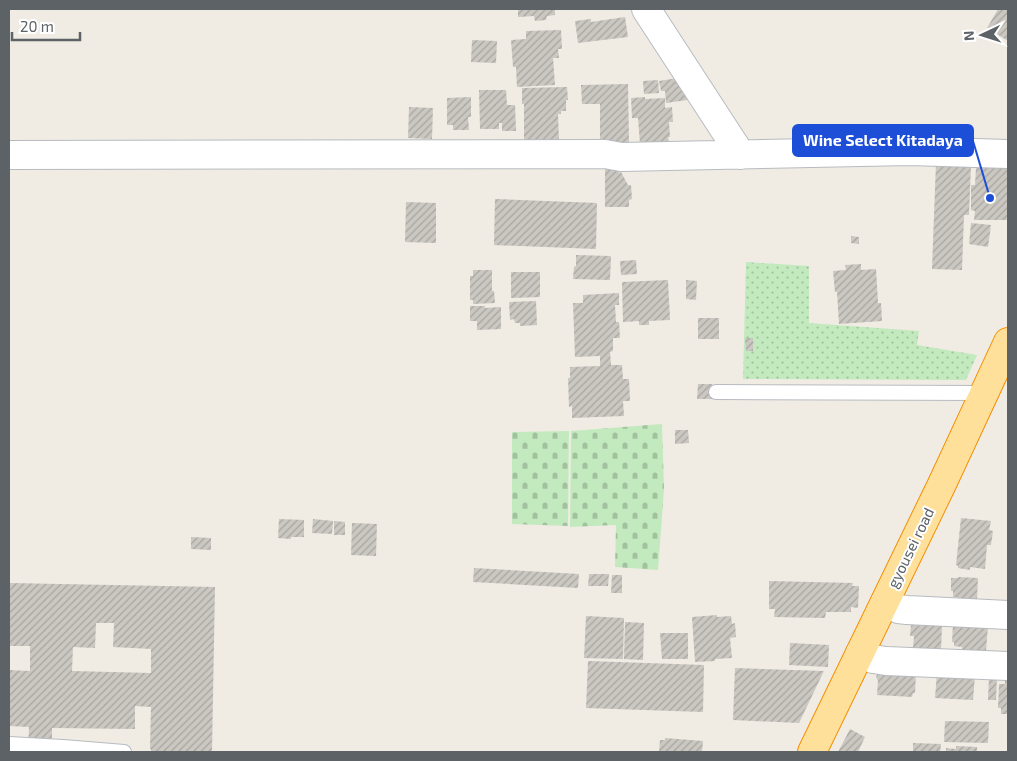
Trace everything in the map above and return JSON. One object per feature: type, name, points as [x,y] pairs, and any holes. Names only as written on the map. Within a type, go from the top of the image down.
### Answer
[{"type":"highway","name":"gyousei road","points":[[812,752],[1008,342]]},
{"type":"street","points":[[646,9],[741,155]]},
{"type":"street","points":[[9,155],[606,154],[621,157],[910,151],[1008,154]]},
{"type":"street","points":[[885,602],[898,609],[907,610],[1008,615]]},
{"type":"street","points":[[860,653],[874,659],[886,661],[1008,666]]},
{"type":"lane","points":[[716,392],[984,393]]},
{"type":"lane","points":[[9,744],[62,750],[124,752]]},
{"type":"green space","points":[[746,262],[809,266],[809,323],[919,331],[917,345],[977,355],[966,380],[743,379]]},
{"type":"green space","points":[[662,424],[664,489],[658,570],[615,567],[616,525],[570,527],[571,431]]},
{"type":"green space","points":[[569,431],[568,526],[512,524],[512,432]]},
{"type":"building","points":[[518,9],[555,9],[555,15],[547,16],[546,20],[535,21],[534,16],[518,17]]},
{"type":"building","points":[[998,9],[1008,9],[1008,41],[987,28]]},
{"type":"building","points":[[625,17],[628,37],[578,43],[575,21],[591,19],[591,22]]},
{"type":"building","points":[[561,30],[562,49],[558,49],[559,58],[553,58],[555,85],[517,87],[516,67],[513,67],[511,40],[526,39],[526,31]]},
{"type":"building","points":[[472,40],[497,41],[496,63],[471,62]]},
{"type":"building","points":[[684,77],[687,100],[666,103],[665,91],[661,91],[659,81]]},
{"type":"building","points":[[658,80],[659,93],[644,94],[643,81]]},
{"type":"building","points":[[628,84],[629,142],[600,143],[600,104],[582,104],[581,85]]},
{"type":"building","points":[[567,87],[568,100],[566,100],[566,111],[561,111],[561,114],[558,114],[559,140],[524,140],[522,88]]},
{"type":"building","points":[[479,90],[506,90],[507,105],[515,105],[516,131],[502,131],[502,123],[499,123],[499,129],[480,129]]},
{"type":"building","points":[[471,97],[471,117],[468,117],[469,130],[453,130],[453,125],[447,125],[447,98]]},
{"type":"building","points":[[645,97],[645,99],[665,98],[665,108],[672,107],[673,122],[669,122],[669,143],[640,144],[638,118],[632,118],[631,98]]},
{"type":"building","points":[[409,107],[433,108],[432,139],[408,138]]},
{"type":"building","points":[[936,163],[971,165],[969,215],[964,215],[962,270],[932,269]]},
{"type":"building","points":[[605,168],[619,168],[619,173],[621,172],[628,185],[631,185],[632,199],[629,200],[629,207],[605,207]]},
{"type":"building","points":[[976,168],[1008,168],[1008,220],[974,220],[975,211],[971,210],[971,185],[975,185]]},
{"type":"building","points":[[495,199],[597,203],[596,249],[494,245]]},
{"type":"building","points":[[406,202],[436,203],[436,243],[405,242]]},
{"type":"building","points":[[971,223],[991,225],[988,247],[969,244]]},
{"type":"building","points":[[851,236],[859,237],[859,244],[851,243]]},
{"type":"building","points":[[576,255],[611,256],[610,280],[573,279]]},
{"type":"building","points":[[636,260],[637,274],[621,275],[620,261]]},
{"type":"building","points":[[861,264],[861,270],[876,269],[878,303],[881,303],[882,321],[839,324],[837,292],[835,292],[833,271],[846,270],[845,265]]},
{"type":"building","points":[[473,270],[492,270],[492,291],[494,291],[495,303],[473,304],[473,300],[470,300],[470,276],[473,276]]},
{"type":"building","points":[[511,272],[540,272],[540,297],[511,298]]},
{"type":"building","points":[[668,280],[670,320],[649,321],[649,325],[639,325],[639,321],[623,322],[622,282]]},
{"type":"building","points":[[686,280],[697,281],[696,300],[686,299]]},
{"type":"building","points":[[619,293],[619,305],[615,305],[616,322],[619,322],[620,338],[613,338],[613,351],[610,352],[611,365],[622,365],[623,379],[629,379],[630,401],[623,401],[624,416],[572,418],[572,406],[569,407],[568,378],[570,378],[570,367],[600,366],[600,356],[575,357],[573,303],[583,303],[583,295]]},
{"type":"building","points":[[536,301],[537,325],[520,326],[520,323],[515,323],[514,319],[510,320],[509,302]]},
{"type":"building","points":[[470,306],[485,306],[485,308],[501,307],[501,329],[477,330],[477,321],[470,321]]},
{"type":"building","points":[[698,318],[719,318],[719,339],[698,339]]},
{"type":"building","points":[[745,338],[753,338],[753,351],[746,351]]},
{"type":"building","points":[[698,384],[712,384],[712,399],[697,399]]},
{"type":"building","points":[[675,430],[688,430],[689,443],[675,444]]},
{"type":"building","points":[[961,518],[991,521],[989,530],[993,531],[991,545],[987,545],[985,569],[970,567],[970,570],[958,568],[956,565]]},
{"type":"building","points":[[279,519],[304,520],[304,537],[278,538]]},
{"type":"building","points":[[313,519],[333,521],[332,534],[312,533]]},
{"type":"building","points":[[334,521],[345,522],[345,535],[334,535]]},
{"type":"building","points":[[352,523],[377,524],[376,556],[351,555]]},
{"type":"building","points":[[191,537],[211,538],[211,550],[191,549]]},
{"type":"building","points":[[474,568],[579,574],[578,588],[473,582]]},
{"type":"building","points":[[589,574],[609,574],[608,586],[588,586]]},
{"type":"building","points":[[612,575],[622,575],[622,593],[611,593]]},
{"type":"building","points":[[951,578],[978,578],[977,599],[953,597]]},
{"type":"building","points":[[769,581],[853,583],[852,586],[859,586],[858,608],[851,607],[851,612],[826,612],[825,618],[774,617],[775,609],[769,609]]},
{"type":"building","points":[[9,583],[215,587],[212,752],[151,752],[151,707],[135,706],[135,729],[52,728],[52,752],[28,752],[29,727],[9,726],[9,670],[30,671],[30,646],[9,646]],"holes":[[[96,623],[114,623],[113,647],[151,649],[151,673],[72,671],[73,647],[95,648]]]},
{"type":"building","points":[[717,615],[717,617],[731,616],[732,624],[735,623],[736,637],[730,638],[732,658],[695,662],[692,617]]},
{"type":"building","points":[[586,616],[624,618],[623,659],[584,658]]},
{"type":"building","points":[[625,622],[644,623],[643,660],[624,659]]},
{"type":"building","points":[[953,624],[988,626],[986,651],[982,651],[982,654],[962,651],[962,647],[954,646],[954,642],[952,642]]},
{"type":"building","points":[[911,625],[942,626],[941,650],[913,648],[914,636],[910,636]]},
{"type":"building","points":[[660,633],[688,633],[688,659],[662,659]]},
{"type":"building","points":[[790,643],[829,645],[828,667],[789,665]]},
{"type":"building","points":[[588,661],[704,665],[703,712],[586,708]]},
{"type":"building","points":[[735,668],[824,671],[799,723],[733,720]]},
{"type":"building","points":[[916,672],[915,693],[913,693],[912,697],[877,695],[878,681],[876,677],[878,673]]},
{"type":"building","points":[[937,673],[975,675],[973,700],[935,698]]},
{"type":"building","points":[[989,676],[997,677],[996,700],[988,700]]},
{"type":"building","points":[[1005,678],[1008,678],[1008,714],[1001,714],[1001,708],[998,708],[999,684],[1005,684]]},
{"type":"building","points":[[945,721],[989,722],[988,743],[944,742]]},
{"type":"building","points":[[850,729],[865,737],[858,752],[838,752]]},
{"type":"building","points":[[665,738],[703,741],[702,752],[659,752],[660,740],[665,740]]},
{"type":"building","points":[[913,743],[941,744],[940,752],[913,752]]},
{"type":"building","points":[[956,746],[977,747],[977,752],[946,752],[946,748],[956,749]]},
{"type":"place","name":"Wine Select Kitadaya","points":[[990,198]]}]
